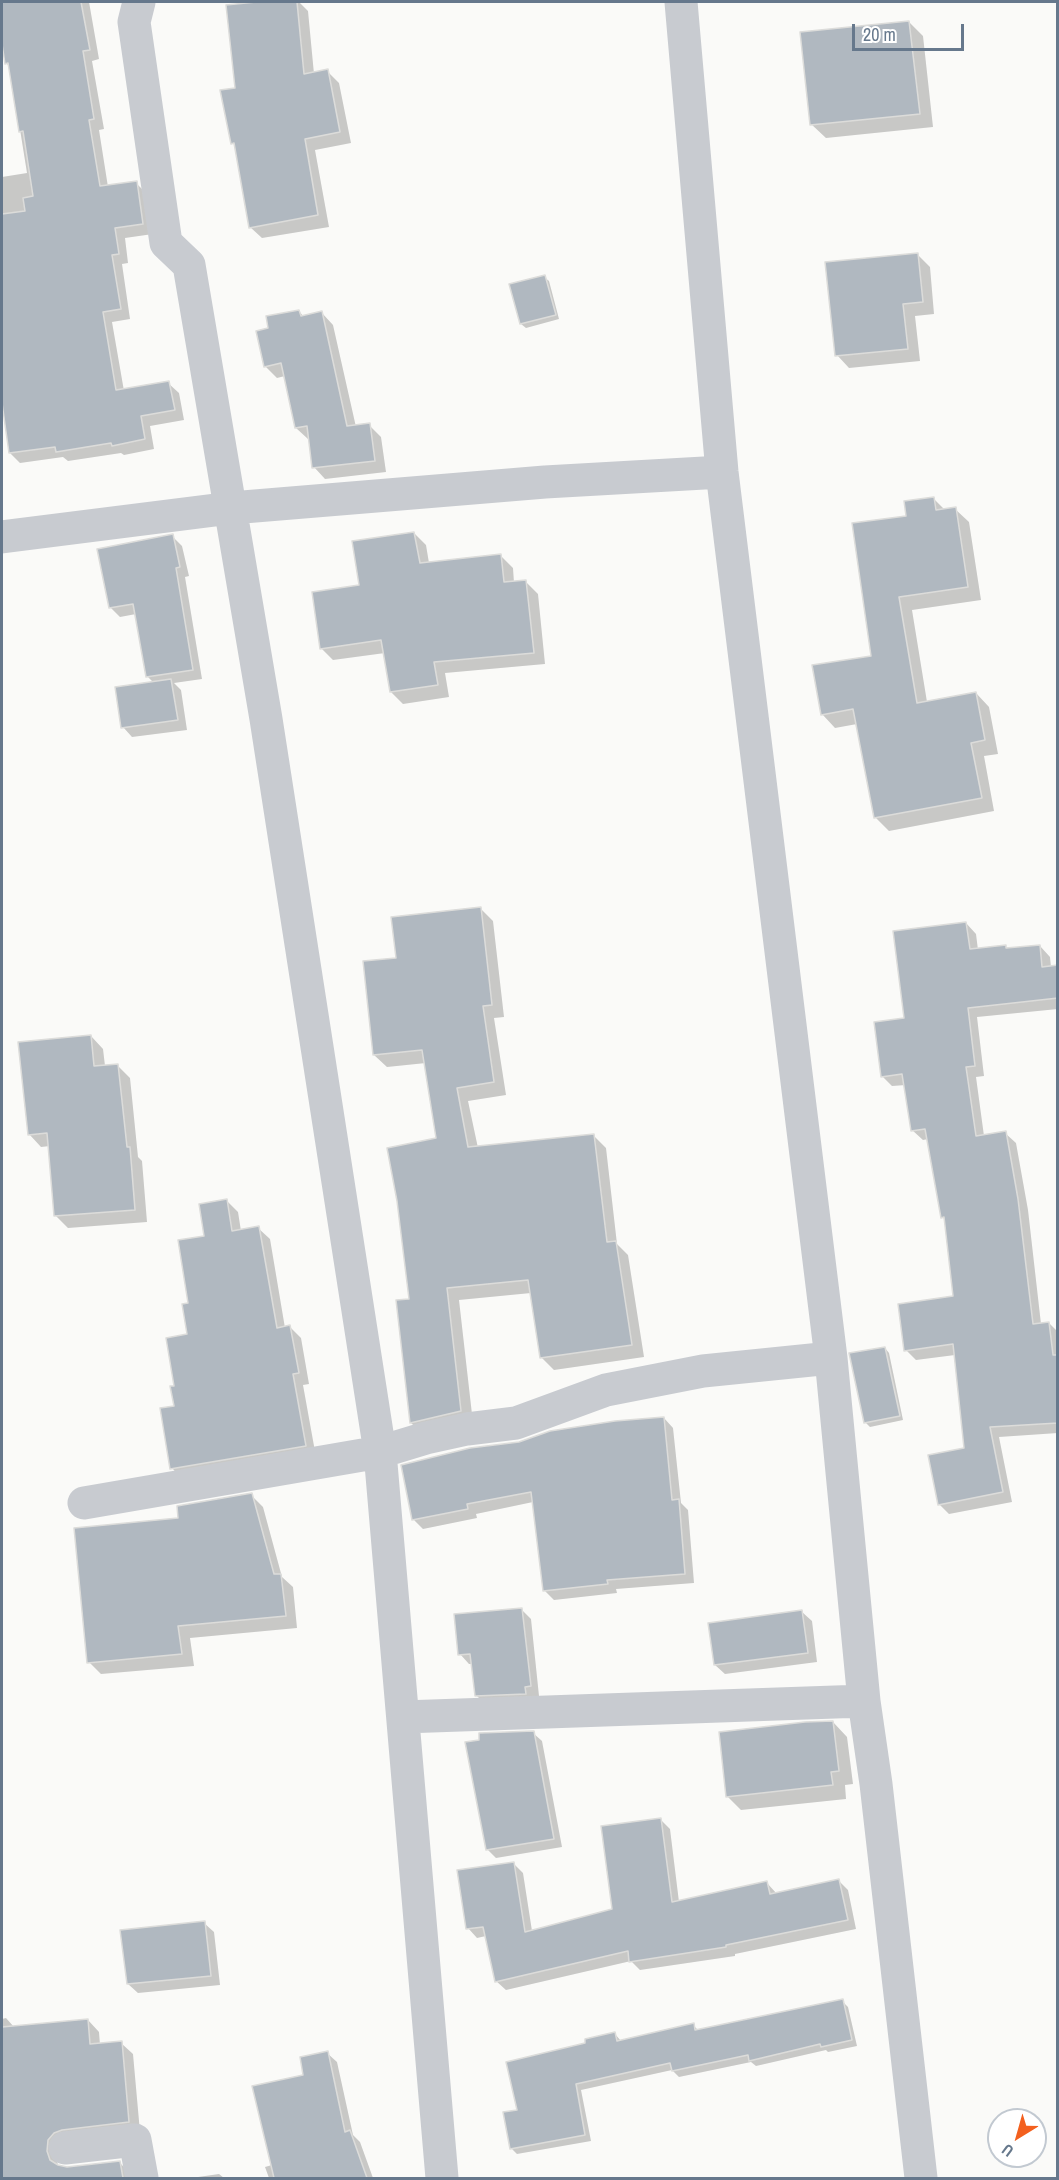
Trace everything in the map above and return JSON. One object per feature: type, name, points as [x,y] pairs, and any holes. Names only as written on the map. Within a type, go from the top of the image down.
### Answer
[{"type":"street","points":[[139,2],[134,22],[166,243],[189,265],[270,743],[380,1452],[442,2178]]},
{"type":"street","points":[[681,2],[722,472],[831,1358],[864,1701],[876,1785],[921,2178]]},
{"type":"street","points":[[2,537],[231,508],[544,482],[722,472]]},
{"type":"street","points":[[84,1503],[380,1452],[467,1429],[516,1423],[606,1390],[704,1371],[831,1358]]},
{"type":"street","points":[[403,1717],[864,1701]]},
{"type":"street","points":[[65,2148],[135,2140],[142,2178]]},
{"type":"building","points":[[2,2],[81,2],[90,50],[83,51],[94,119],[89,120],[100,186],[137,181],[143,224],[115,228],[119,254],[112,255],[121,309],[103,312],[116,390],[169,381],[175,410],[141,416],[145,439],[112,446],[111,443],[56,452],[55,447],[9,453],[2,403],[2,214],[25,211],[23,198],[33,196],[23,131],[19,132],[8,63],[5,64],[2,44]]},
{"type":"building","points":[[297,2],[304,74],[328,69],[340,132],[305,139],[318,215],[249,228],[234,143],[231,144],[220,90],[235,88],[226,5]]},
{"type":"building","points":[[909,21],[920,114],[810,125],[800,32]]},
{"type":"building","points":[[918,253],[923,302],[903,304],[908,349],[835,356],[825,262]]},
{"type":"building","points":[[545,275],[556,315],[520,324],[509,284]]},
{"type":"building","points":[[299,310],[301,316],[322,311],[347,426],[370,423],[375,461],[312,468],[307,426],[295,428],[281,363],[264,367],[256,331],[268,328],[266,316]]},
{"type":"building","points":[[934,497],[936,510],[956,507],[968,587],[899,597],[917,703],[976,692],[985,740],[971,743],[982,798],[874,818],[853,709],[821,715],[812,665],[871,656],[852,523],[906,516],[904,501]]},
{"type":"building","points":[[414,532],[420,563],[501,554],[504,582],[526,580],[534,653],[434,662],[438,685],[390,692],[381,640],[320,649],[312,592],[359,585],[352,541]]},
{"type":"building","points":[[173,534],[180,567],[176,568],[193,670],[146,677],[133,604],[109,608],[97,549]]},
{"type":"building","points":[[171,679],[178,720],[121,728],[115,687]]},
{"type":"building","points":[[481,907],[492,1005],[483,1006],[494,1082],[457,1088],[468,1147],[594,1134],[607,1242],[616,1241],[632,1345],[540,1358],[528,1280],[447,1288],[461,1411],[410,1423],[396,1300],[409,1299],[397,1201],[387,1148],[436,1138],[422,1050],[373,1055],[363,961],[396,958],[391,917]]},
{"type":"building","points":[[966,922],[970,949],[1006,945],[1006,948],[1040,945],[1042,967],[1058,965],[1058,998],[968,1008],[975,1066],[966,1067],[976,1136],[1006,1131],[1018,1199],[1033,1324],[1049,1322],[1053,1355],[1058,1355],[1058,1423],[990,1427],[1003,1492],[938,1505],[928,1455],[964,1448],[953,1344],[904,1351],[898,1304],[953,1296],[944,1217],[941,1218],[925,1129],[911,1131],[902,1074],[881,1077],[874,1022],[904,1018],[893,931]]},
{"type":"building","points":[[91,1035],[94,1066],[118,1064],[127,1147],[130,1147],[135,1210],[54,1216],[47,1133],[28,1135],[18,1042]]},
{"type":"building","points":[[227,1199],[232,1231],[259,1226],[277,1328],[290,1325],[299,1373],[293,1374],[306,1446],[170,1469],[160,1408],[174,1406],[170,1386],[174,1386],[166,1338],[187,1334],[182,1304],[188,1303],[178,1240],[204,1236],[199,1204]]},
{"type":"building","points":[[885,1347],[900,1416],[864,1423],[849,1353]]},
{"type":"building","points":[[664,1417],[672,1500],[679,1499],[685,1574],[607,1580],[608,1584],[543,1591],[531,1492],[467,1504],[468,1509],[412,1520],[401,1465],[470,1448],[519,1442],[550,1431],[615,1421]]},
{"type":"building","points":[[252,1493],[274,1574],[281,1574],[286,1616],[178,1626],[182,1654],[87,1663],[74,1528],[178,1518],[177,1506]]},
{"type":"building","points":[[522,1608],[531,1686],[525,1687],[526,1694],[475,1696],[470,1654],[458,1655],[454,1614]]},
{"type":"building","points":[[802,1610],[808,1653],[714,1665],[708,1623]]},
{"type":"building","points":[[833,1721],[839,1771],[831,1772],[833,1785],[726,1797],[719,1732]]},
{"type":"building","points":[[534,1731],[554,1839],[486,1850],[465,1742],[479,1740],[479,1733]]},
{"type":"building","points":[[661,1818],[672,1902],[767,1881],[770,1894],[839,1879],[848,1920],[726,1945],[726,1947],[629,1962],[628,1951],[495,1982],[483,1927],[466,1929],[457,1870],[514,1862],[525,1932],[612,1909],[601,1826]]},
{"type":"building","points":[[205,1921],[211,1976],[127,1984],[120,1930]]},
{"type":"building","points":[[843,1999],[852,2040],[821,2047],[820,2044],[749,2061],[748,2055],[672,2071],[670,2063],[576,2084],[585,2135],[510,2149],[503,2112],[517,2110],[506,2062],[585,2043],[585,2039],[615,2032],[617,2041],[694,2023],[695,2030]]},
{"type":"building","points":[[88,2019],[90,2044],[122,2041],[129,2122],[62,2130],[54,2133],[48,2140],[47,2151],[50,2160],[67,2167],[120,2161],[123,2178],[2,2178],[2,2027]]},
{"type":"building","points":[[328,2051],[345,2132],[350,2130],[367,2178],[274,2178],[252,2086],[303,2075],[300,2057]]}]
